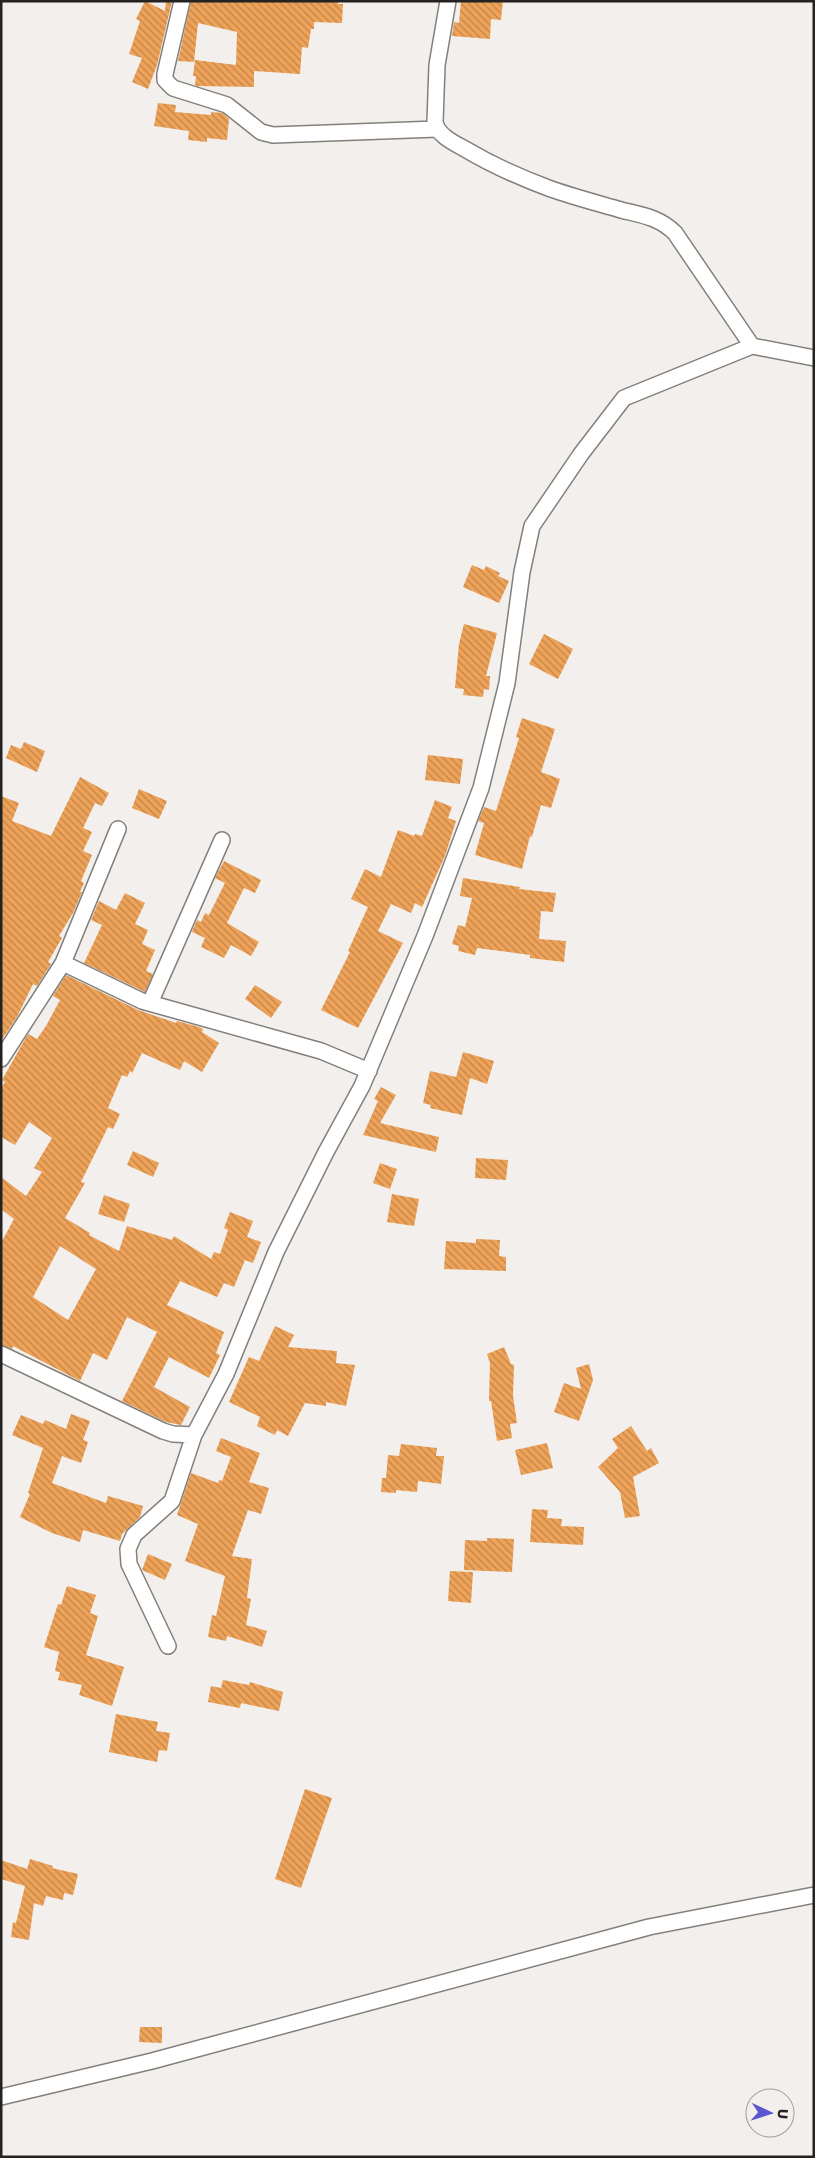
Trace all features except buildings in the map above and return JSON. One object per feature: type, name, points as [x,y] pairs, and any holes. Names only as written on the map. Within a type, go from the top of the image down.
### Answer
[{"type":"street","points":[[182,1],[165,74],[166,80],[173,88],[227,104],[266,134],[437,129]]},
{"type":"street","points":[[448,1],[437,65],[435,122],[437,129],[450,141],[486,162],[551,189],[639,213],[662,222],[675,233],[752,346]]},
{"type":"street","points":[[168,1646],[129,1564],[128,1549],[134,1535],[172,1501],[194,1435],[226,1374],[276,1252],[369,1071],[425,936],[481,788],[507,683],[514,644],[522,572],[532,526],[581,454],[624,398],[752,346],[814,358]]},
{"type":"street","points":[[1,1059],[63,963],[118,829]]},
{"type":"street","points":[[150,1003],[222,840]]},
{"type":"street","points":[[63,963],[150,1003],[321,1051],[369,1071]]},
{"type":"street","points":[[1,1354],[163,1431],[173,1434],[194,1435]]},
{"type":"street","points":[[1,2097],[152,2061],[649,1927],[814,1895]]}]
